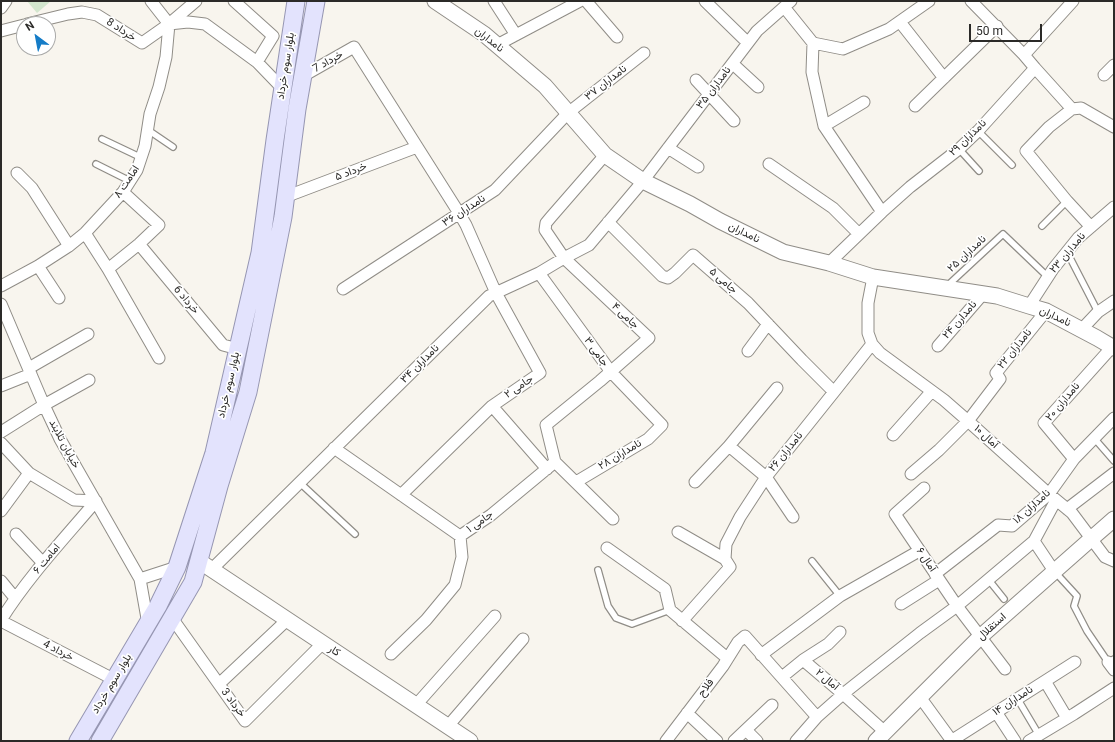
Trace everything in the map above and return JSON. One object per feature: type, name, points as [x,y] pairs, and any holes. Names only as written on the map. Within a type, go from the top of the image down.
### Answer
[{"type":"main road","name":"بلوار سوم خرداد","points":[[78,741],[148,624],[177,567],[214,454],[260,253],[274,140],[296,1]]},
{"type":"main road","name":"بلوار سوم خرداد","points":[[100,741],[193,582],[205,566],[219,486],[248,392],[283,217],[297,109],[316,1]]},
{"type":"main road","points":[[274,140],[292,145]]},
{"type":"street","points":[[1,8],[6,1]]},
{"type":"street","points":[[151,1],[169,24],[196,1]]},
{"type":"street","points":[[234,1],[273,36],[257,62]]},
{"type":"street","name":"نامداران","points":[[435,1],[484,34],[545,86],[605,155],[643,181],[690,204],[720,221],[783,252],[829,263],[874,277],[998,296],[1046,311],[1113,348]]},
{"type":"street","points":[[494,1],[516,35]]},
{"type":"street","points":[[497,45],[580,1]]},
{"type":"street","points":[[586,1],[617,36]]},
{"type":"street","points":[[705,1],[748,43]]},
{"type":"street","points":[[813,43],[843,49],[889,29],[929,1]]},
{"type":"street","points":[[971,1],[997,26],[1072,109]]},
{"type":"street","points":[[1024,55],[1073,1]]},
{"type":"street","points":[[787,4],[813,43],[812,72],[824,126],[882,212]]},
{"type":"street","name":"نامداران ۳۵","points":[[643,181],[757,31],[787,4]]},
{"type":"street","name":"خرداد 8","points":[[56,17],[82,12],[97,14],[142,43],[169,24],[188,22],[205,24],[257,62],[283,89]]},
{"type":"street","points":[[900,22],[944,78]]},
{"type":"street","name":"امامت ۸","points":[[1,286],[38,266],[69,246],[85,233],[123,192],[137,170],[142,158],[150,114],[159,87],[166,57],[169,24]]},
{"type":"street","points":[[915,106],[997,26]]},
{"type":"street","points":[[1,31],[16,27]]},
{"type":"street","name":"خرداد 7","points":[[303,76],[354,47],[417,146]]},
{"type":"street","name":"نامداران ۳۷","points":[[568,113],[644,53]]},
{"type":"street","points":[[732,64],[758,87]]},
{"type":"street","points":[[1104,75],[1114,66]]},
{"type":"street","name":"نامداران ۲۹","points":[[829,263],[910,187],[959,149],[978,131],[1034,68]]},
{"type":"street","points":[[696,80],[734,121]]},
{"type":"street","points":[[824,126],[864,102]]},
{"type":"street","points":[[1090,227],[1026,151],[1049,127],[1072,109],[1082,108],[1112,124]]},
{"type":"street","name":"نامداران ۳۶","points":[[343,289],[495,190],[568,113]]},
{"type":"street","points":[[417,146],[466,226],[496,293]]},
{"type":"street","name":"خرداد ۵","points":[[285,197],[417,146]]},
{"type":"street","points":[[668,148],[698,166]]},
{"type":"street","points":[[564,258],[546,230],[546,223],[605,155]]},
{"type":"street","points":[[769,164],[833,208],[859,234]]},
{"type":"street","points":[[17,173],[32,188],[69,246]]},
{"type":"street","name":"نامداران ۳۴","points":[[205,566],[299,482],[489,296],[539,273],[589,245],[643,181]]},
{"type":"street","points":[[108,269],[139,244],[159,225],[123,192]]},
{"type":"street","name":"نامداران ۲۳","points":[[1029,306],[1048,277],[1078,238],[1114,207]]},
{"type":"street","name":"جامی ۵","points":[[608,222],[662,276],[668,278],[693,255],[748,303],[834,392]]},
{"type":"street","points":[[85,233],[108,269],[159,358]]},
{"type":"street","name":"خرداد 6","points":[[139,244],[223,345],[238,348]]},
{"type":"street","name":"جامی ۴","points":[[564,258],[650,338],[610,372]]},
{"type":"street","points":[[38,266],[59,298]]},
{"type":"street","name":"جامی ۳","points":[[539,273],[610,372],[662,425]]},
{"type":"street","points":[[872,344],[868,333],[868,303],[874,277]]},
{"type":"street","name":"جامی ۲","points":[[496,293],[540,373],[492,406],[551,466]]},
{"type":"street","name":"نامدارن ۲۴","points":[[938,346],[983,294]]},
{"type":"street","points":[[1081,330],[1098,312],[1114,301]]},
{"type":"street","name":"خیابان تلابند","points":[[1,304],[60,439],[140,579],[148,624]]},
{"type":"street","name":"نامداران ۲۲","points":[[911,474],[939,450],[968,421],[1000,379],[996,373],[1046,311]]},
{"type":"street","points":[[748,351],[768,324]]},
{"type":"street","points":[[1,386],[30,371],[88,334]]},
{"type":"street","name":"آمال ۱۰","points":[[872,344],[880,353],[944,400],[1052,497],[1072,513],[1090,539],[1105,557],[1114,561]]},
{"type":"street","name":"نامداران ۲۶","points":[[682,621],[730,567],[725,559],[726,544],[740,517],[766,476],[872,344]]},
{"type":"street","name":"نامداران ۲۰","points":[[1074,460],[1044,423],[1113,348]]},
{"type":"street","points":[[610,372],[600,382],[546,425],[551,466],[576,482],[613,519]]},
{"type":"street","points":[[1,432],[44,405],[89,380]]},
{"type":"street","points":[[695,482],[729,446],[777,388]]},
{"type":"street","points":[[893,435],[932,391]]},
{"type":"street","points":[[401,495],[492,406]]},
{"type":"street","name":"نامداران ۱۸","points":[[901,604],[937,577],[998,525],[1012,526],[1052,497],[1074,460],[1114,418]]},
{"type":"street","name":"نامداران ۲۸","points":[[576,482],[648,439],[662,425]]},
{"type":"street","points":[[1,443],[29,473],[74,500],[96,501]]},
{"type":"street","points":[[729,446],[766,476],[793,517]]},
{"type":"street","name":"جامی ۱","points":[[334,448],[460,536],[491,515],[551,466]]},
{"type":"street","points":[[1,510],[29,473]]},
{"type":"street","points":[[1067,509],[1114,473]]},
{"type":"street","name":"آمال ۶","points":[[924,488],[895,514],[957,606],[1005,669]]},
{"type":"street","points":[[796,741],[816,717],[843,694],[920,633],[957,606],[1034,542],[1052,497]]},
{"type":"street","name":"امامت ۶","points":[[1,621],[15,598],[96,501]]},
{"type":"street","name":"استقلال","points":[[880,736],[980,637],[1114,519]]},
{"type":"street","points":[[678,532],[725,559]]},
{"type":"street","points":[[16,534],[43,563]]},
{"type":"street","points":[[391,654],[426,620],[455,585],[462,557],[460,536]]},
{"type":"street","points":[[1034,542],[1054,571]]},
{"type":"street","points":[[608,548],[665,589],[670,610],[727,658]]},
{"type":"street","points":[[816,717],[761,655],[840,596],[919,551]]},
{"type":"street","name":"کار","points":[[205,566],[470,741]]},
{"type":"street","points":[[140,579],[177,567]]},
{"type":"street","points":[[1,581],[15,598]]},
{"type":"street","points":[[416,705],[495,616]]},
{"type":"street","name":"خرداد 3","points":[[172,618],[245,721],[323,643]]},
{"type":"street","points":[[219,684],[287,620]]},
{"type":"street","name":"خرداد 4","points":[[1,621],[115,680]]},
{"type":"street","name":"آمال ۲","points":[[840,632],[828,644],[803,660],[843,694],[880,736]]},
{"type":"street","name":"فلاح","points":[[666,741],[738,642],[745,636],[761,655]]},
{"type":"street","points":[[448,726],[523,639]]},
{"type":"street","points":[[782,677],[803,660]]},
{"type":"street","name":"نامداران ۱۴","points":[[951,741],[1075,662]]},
{"type":"street","points":[[1045,680],[1067,718]]},
{"type":"street","points":[[1029,741],[1114,688]]},
{"type":"street","points":[[920,697],[951,741]]},
{"type":"street","points":[[734,741],[772,705]]},
{"type":"street","points":[[996,712],[1015,741]]},
{"type":"street","points":[[687,713],[717,741]]},
{"type":"street","points":[[746,730],[757,741]]},
{"type":"lane","points":[[148,130],[173,147]]},
{"type":"lane","points":[[978,131],[1012,165]]},
{"type":"lane","points":[[102,139],[142,158]]},
{"type":"lane","points":[[959,149],[979,171]]},
{"type":"lane","points":[[96,164],[130,181]]},
{"type":"lane","points":[[1042,226],[1067,201]]},
{"type":"lane","name":"نامداران ۲۵","points":[[944,288],[1003,234],[1048,277]]},
{"type":"lane","points":[[1067,252],[1098,312]]},
{"type":"lane","points":[[1094,438],[1114,461]]},
{"type":"lane","points":[[299,482],[355,534]]},
{"type":"lane","points":[[812,561],[840,596]]},
{"type":"lane","points":[[598,570],[608,606],[616,618],[632,624],[670,610]]},
{"type":"lane","points":[[1054,571],[1077,596],[1074,606],[1087,631],[1112,663]]},
{"type":"lane","points":[[988,579],[1004,598]]},
{"type":"lane","points":[[1017,698],[1039,735]]},
{"type":"green space","points":[[27,1],[51,1],[37,13]]}]
